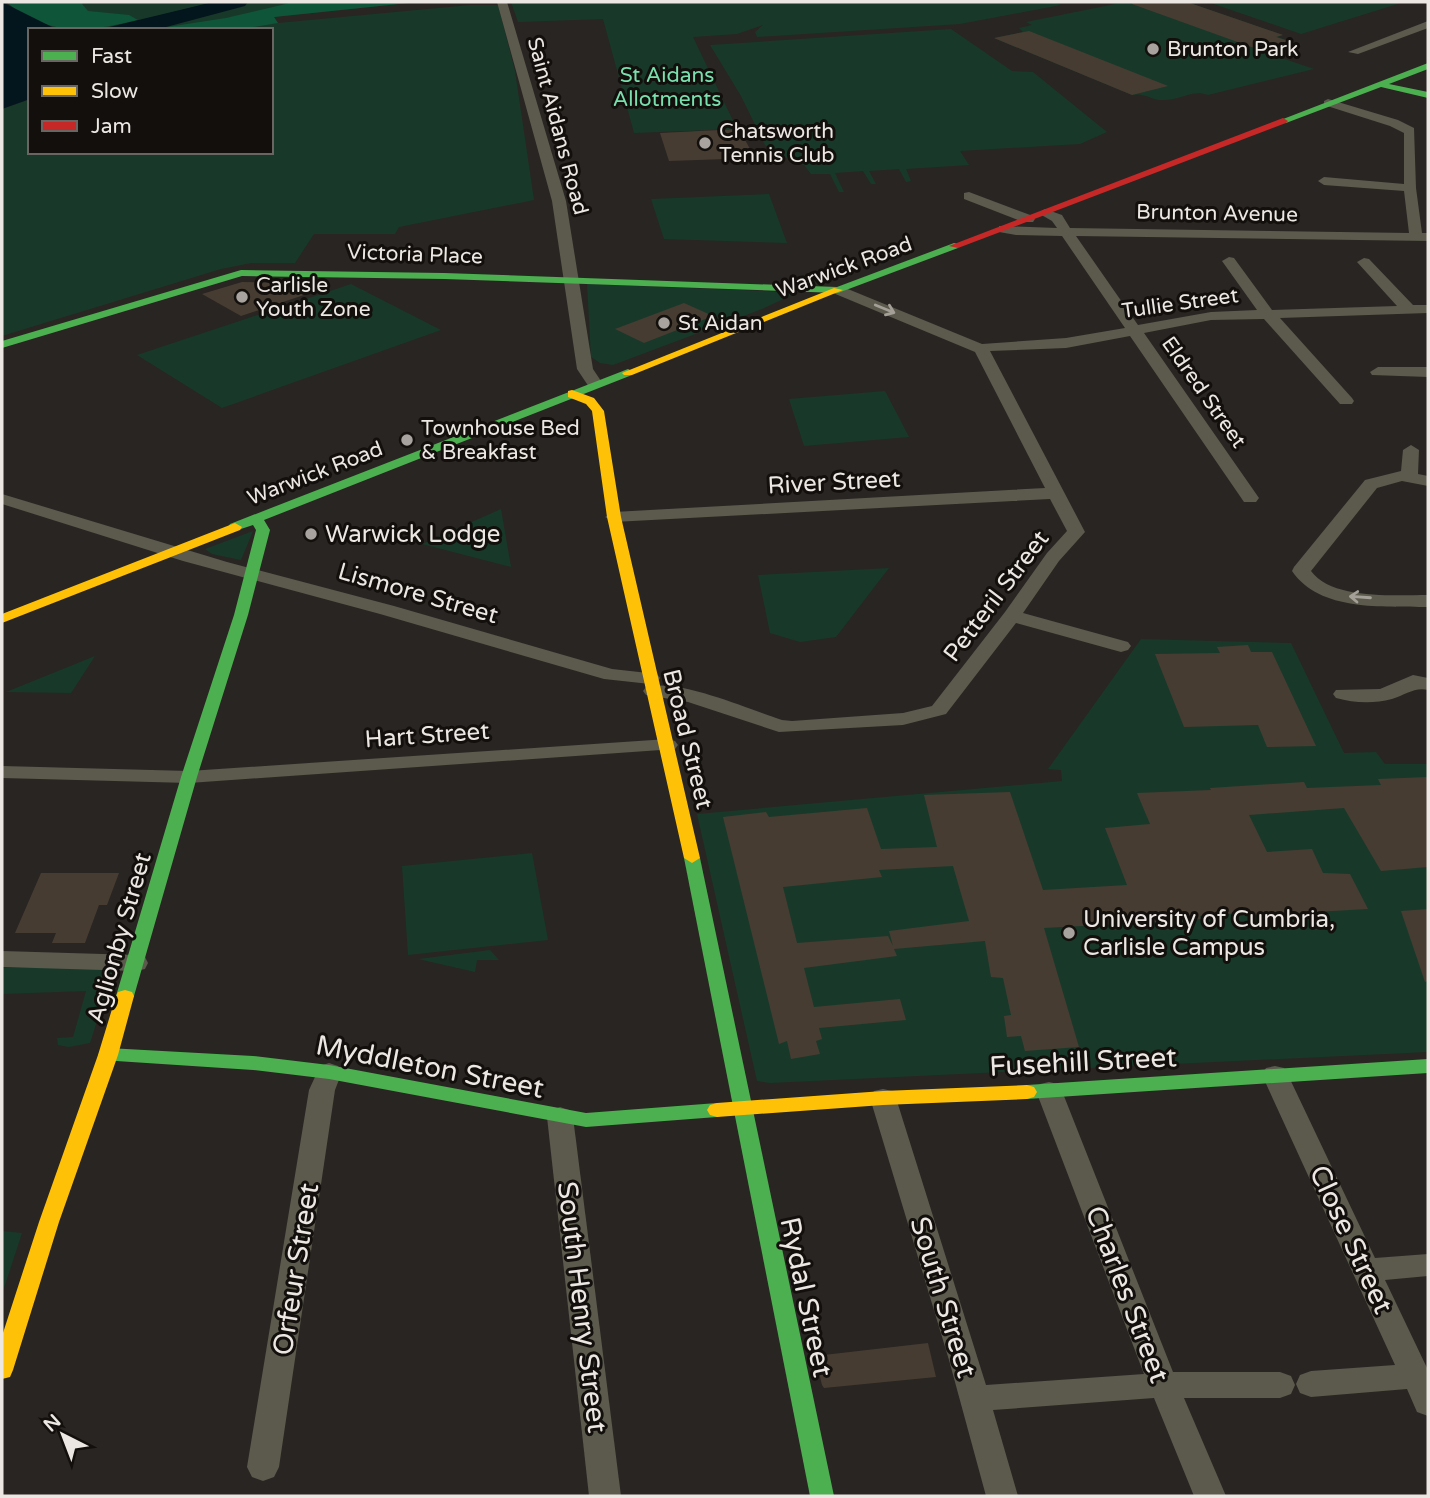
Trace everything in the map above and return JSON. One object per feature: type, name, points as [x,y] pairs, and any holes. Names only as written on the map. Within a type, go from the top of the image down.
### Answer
[{"type":"street","name":"Saint Aidans Road","points":[[502,2],[559,201],[584,369],[595,384]]},
{"type":"street","points":[[1354,52],[1428,24]]},
{"type":"street","name":"Warwick Road","points":[[2,619],[595,384],[1428,66]]},
{"type":"street","points":[[1380,84],[1428,95]]},
{"type":"street","points":[[1328,103],[1394,122],[1410,131],[1410,188],[1422,237]]},
{"type":"street","points":[[1324,181],[1410,188]]},
{"type":"street","points":[[969,196],[1028,219]]},
{"type":"street","name":"Eldred Street","points":[[1045,213],[1054,216],[1066,232],[1250,498]]},
{"type":"street","name":"Brunton Avenue","points":[[1004,229],[1422,237]]},
{"type":"street","points":[[1229,261],[1267,313],[1346,401]]},
{"type":"street","points":[[1364,262],[1409,310]]},
{"type":"street","name":"Victoria Place","points":[[2,345],[241,273],[570,279],[838,290]]},
{"type":"street","points":[[838,290],[981,349]]},
{"type":"street","name":"Tullie Street","points":[[981,349],[992,346],[1066,343],[1186,319],[1267,313],[1428,309]]},
{"type":"street","name":"Petteril Street","points":[[651,685],[792,727],[919,717],[939,710],[1012,616],[1053,557],[1076,532],[981,349]]},
{"type":"street","points":[[1378,372],[1428,372]]},
{"type":"street","name":"Broad Street","points":[[572,394],[590,401],[598,411],[614,517],[651,685],[668,745],[721,988],[741,1090],[741,1108]]},
{"type":"street","points":[[1409,476],[1411,450]]},
{"type":"street","points":[[1428,481],[1409,476],[1394,476],[1371,484],[1301,571],[1309,582],[1334,595],[1428,601]]},
{"type":"street","name":"River Street","points":[[614,517],[1056,493]]},
{"type":"street","name":"Lismore Street","points":[[2,499],[252,574],[341,596],[651,685]]},
{"type":"street","name":"Aglionby Street","points":[[2,1370],[49,1222],[108,1055],[189,777],[252,574],[263,530],[261,524],[254,519]]},
{"type":"street","points":[[1012,616],[1121,646]]},
{"type":"street","points":[[1343,694],[1374,697],[1388,695],[1418,678]]},
{"type":"street","name":"Hart Street","points":[[2,772],[189,777],[668,745]]},
{"type":"street","points":[[2,959],[136,963]]},
{"type":"street","name":"Myddleton Street","points":[[108,1055],[253,1063],[330,1072],[560,1118],[586,1120],[741,1108]]},
{"type":"street","name":"Fusehill Street","points":[[741,1108],[1428,1066]]},
{"type":"street","name":"Orfeur Street","points":[[263,1467],[322,1090],[330,1072]]},
{"type":"street","name":"Close Street","points":[[1275,1075],[1428,1404]]},
{"type":"street","name":"Charles Street","points":[[1049,1091],[1163,1385],[1210,1496]]},
{"type":"street","name":"South Street","points":[[883,1098],[1002,1496]]},
{"type":"street","name":"Rydal Street","points":[[741,1108],[822,1496]]},
{"type":"street","name":"South Henry Street","points":[[560,1118],[605,1496]]},
{"type":"street","points":[[1367,1270],[1428,1265]]},
{"type":"street","points":[[1311,1384],[1416,1376]]},
{"type":"street","points":[[975,1399],[1163,1385],[1280,1385]]},
{"type":"green space","points":[[6,2],[418,2],[274,17],[278,23],[470,5],[498,5],[515,71],[534,200],[399,227],[395,234],[314,234],[295,263],[251,263],[221,269],[2,336],[2,109],[28,100],[28,154],[273,154],[273,28],[54,28]]},
{"type":"green space","points":[[6,2],[84,2],[82,4],[88,11],[129,15],[138,20],[94,28],[64,28],[38,21]]},
{"type":"green space","points":[[294,2],[418,2],[274,17],[278,23],[247,28],[161,28],[226,18]]},
{"type":"green space","name":"St Aidans Allotments","points":[[511,2],[1053,2],[1061,5],[960,24],[757,37],[755,32],[763,25],[737,34],[693,37],[737,129],[634,133],[603,19],[518,22]]},
{"type":"green space","name":"Brunton Park","points":[[1125,2],[1187,2],[1283,35],[1278,37],[1301,45],[1270,54],[1314,69],[1208,95],[1197,93],[1160,100],[1132,95],[994,38],[1023,32],[1019,28],[1032,25],[1026,22]]},
{"type":"green space","points":[[1208,2],[1404,2],[1301,34]]},
{"type":"green space","points":[[951,29],[1012,71],[1033,72],[1107,132],[1080,144],[960,151],[969,165],[906,169],[911,181],[906,182],[899,169],[869,171],[876,184],[871,184],[863,171],[835,173],[844,192],[839,192],[830,174],[811,174],[804,165],[765,145],[741,96],[710,45]]},
{"type":"green space","points":[[769,194],[787,243],[664,239],[651,199]]},
{"type":"green space","points":[[351,284],[441,330],[222,408],[137,355]]},
{"type":"green space","points":[[587,284],[790,292],[792,295],[762,309],[613,365],[600,363],[591,357]]},
{"type":"green space","points":[[885,391],[909,437],[804,446],[789,399]]},
{"type":"green space","points":[[501,509],[511,567],[422,544]]},
{"type":"green space","points":[[253,531],[241,560],[212,554],[205,549]]},
{"type":"green space","points":[[889,568],[836,637],[800,642],[770,633],[758,575]]},
{"type":"green space","name":"University of Cumbria, Carlisle Campus","points":[[1141,639],[1291,643],[1344,753],[1376,752],[1385,764],[1428,764],[1428,1052],[770,1083],[757,1081],[697,814],[1062,781],[1061,770],[1048,769]]},
{"type":"green space","points":[[95,656],[71,693],[6,692]]},
{"type":"green space","points":[[532,853],[548,940],[408,955],[402,866]]},
{"type":"green space","points":[[490,950],[499,960],[477,960],[475,972],[418,959]]},
{"type":"green space","points":[[107,966],[113,971],[90,1043],[69,1047],[58,1045],[57,1038],[73,1037],[86,991],[2,994],[2,968]]},
{"type":"green space","points":[[2,1231],[22,1233],[2,1294]]},
{"type":"water","points":[[2,2],[54,28],[28,28],[28,100],[2,109]]},
{"type":"water","points":[[213,2],[238,2],[137,28],[105,28]]},
{"type":"building","points":[[1187,2],[1283,35],[1276,37],[1301,45],[1268,53],[1132,4]]},
{"type":"building","points":[[1029,31],[1168,86],[1132,95],[994,38]]},
{"type":"building","name":"Chatsworth Tennis Club","points":[[739,129],[755,158],[669,161],[660,133]]},
{"type":"building","name":"Carlisle Youth Zone","points":[[242,282],[282,283],[304,295],[241,316],[202,294]]},
{"type":"building","name":"St Aidan","points":[[684,303],[713,316],[644,343],[615,329]]},
{"type":"building","points":[[1248,645],[1251,652],[1272,652],[1316,746],[1267,747],[1258,725],[1184,727],[1155,654],[1220,653],[1217,647]]},
{"type":"building","points":[[1428,777],[1428,867],[1381,871],[1344,808],[1249,815],[1267,852],[1312,849],[1323,873],[1350,874],[1368,909],[1244,916],[1242,913],[1200,916],[1201,919],[1177,921],[1044,928],[1079,1047],[1025,1051],[1021,1036],[1007,1037],[1004,1016],[1011,1015],[1003,978],[991,977],[985,941],[894,949],[897,956],[804,968],[814,1007],[900,999],[906,1020],[819,1028],[822,1039],[816,1041],[820,1054],[791,1059],[787,1041],[779,1044],[723,817],[766,812],[769,817],[867,808],[881,849],[937,847],[924,795],[1010,792],[1043,890],[1127,885],[1105,828],[1150,824],[1137,793],[1304,782],[1307,788],[1381,785],[1378,779]],"holes":[[[953,866],[969,921],[889,931],[893,946],[888,936],[797,943],[783,887],[882,877],[879,870]]]},
{"type":"building","points":[[41,873],[119,873],[107,905],[99,905],[85,943],[52,943],[56,933],[15,933]]},
{"type":"building","points":[[1428,909],[1428,981],[1425,982],[1401,911]]},
{"type":"building","points":[[928,1343],[936,1377],[824,1388],[822,1385],[815,1356]]},
{"type":"waterway","points":[[137,28],[238,2]]},
{"type":"traffic: fast","points":[[1283,121],[1428,66]]},
{"type":"traffic: fast","points":[[1380,84],[1428,95]]},
{"type":"traffic: fast","points":[[2,345],[241,273],[444,276],[838,290],[954,246]]},
{"type":"traffic: fast","points":[[235,527],[628,373]]},
{"type":"traffic: fast","points":[[125,996],[189,777],[241,615],[263,530],[261,524],[254,519]]},
{"type":"traffic: fast","points":[[692,858],[822,1496]]},
{"type":"traffic: fast","points":[[108,1055],[253,1063],[329,1072],[586,1120],[717,1110]]},
{"type":"traffic: fast","points":[[1027,1092],[1428,1066]]},
{"type":"traffic: slow","points":[[628,373],[838,290]]},
{"type":"traffic: slow","points":[[572,394],[590,401],[598,411],[614,517],[692,858]]},
{"type":"traffic: slow","points":[[2,619],[235,527]]},
{"type":"traffic: slow","points":[[2,1370],[49,1222],[108,1055],[125,996]]},
{"type":"traffic: slow","points":[[717,1110],[883,1098],[1027,1092]]},
{"type":"traffic: jam","points":[[954,246],[1283,121]]},
{"type":"place","name":"Brunton Park","points":[[1153,49]]},
{"type":"place","name":"Chatsworth Tennis Club","points":[[705,143]]},
{"type":"place","name":"Carlisle Youth Zone","points":[[242,297]]},
{"type":"place","name":"St Aidan","points":[[664,323]]},
{"type":"place","name":"Townhouse Bed & Breakfast","points":[[407,440]]},
{"type":"place","name":"Warwick Lodge","points":[[311,534]]},
{"type":"place","name":"University of Cumbria, Carlisle Campus","points":[[1069,933]]}]
